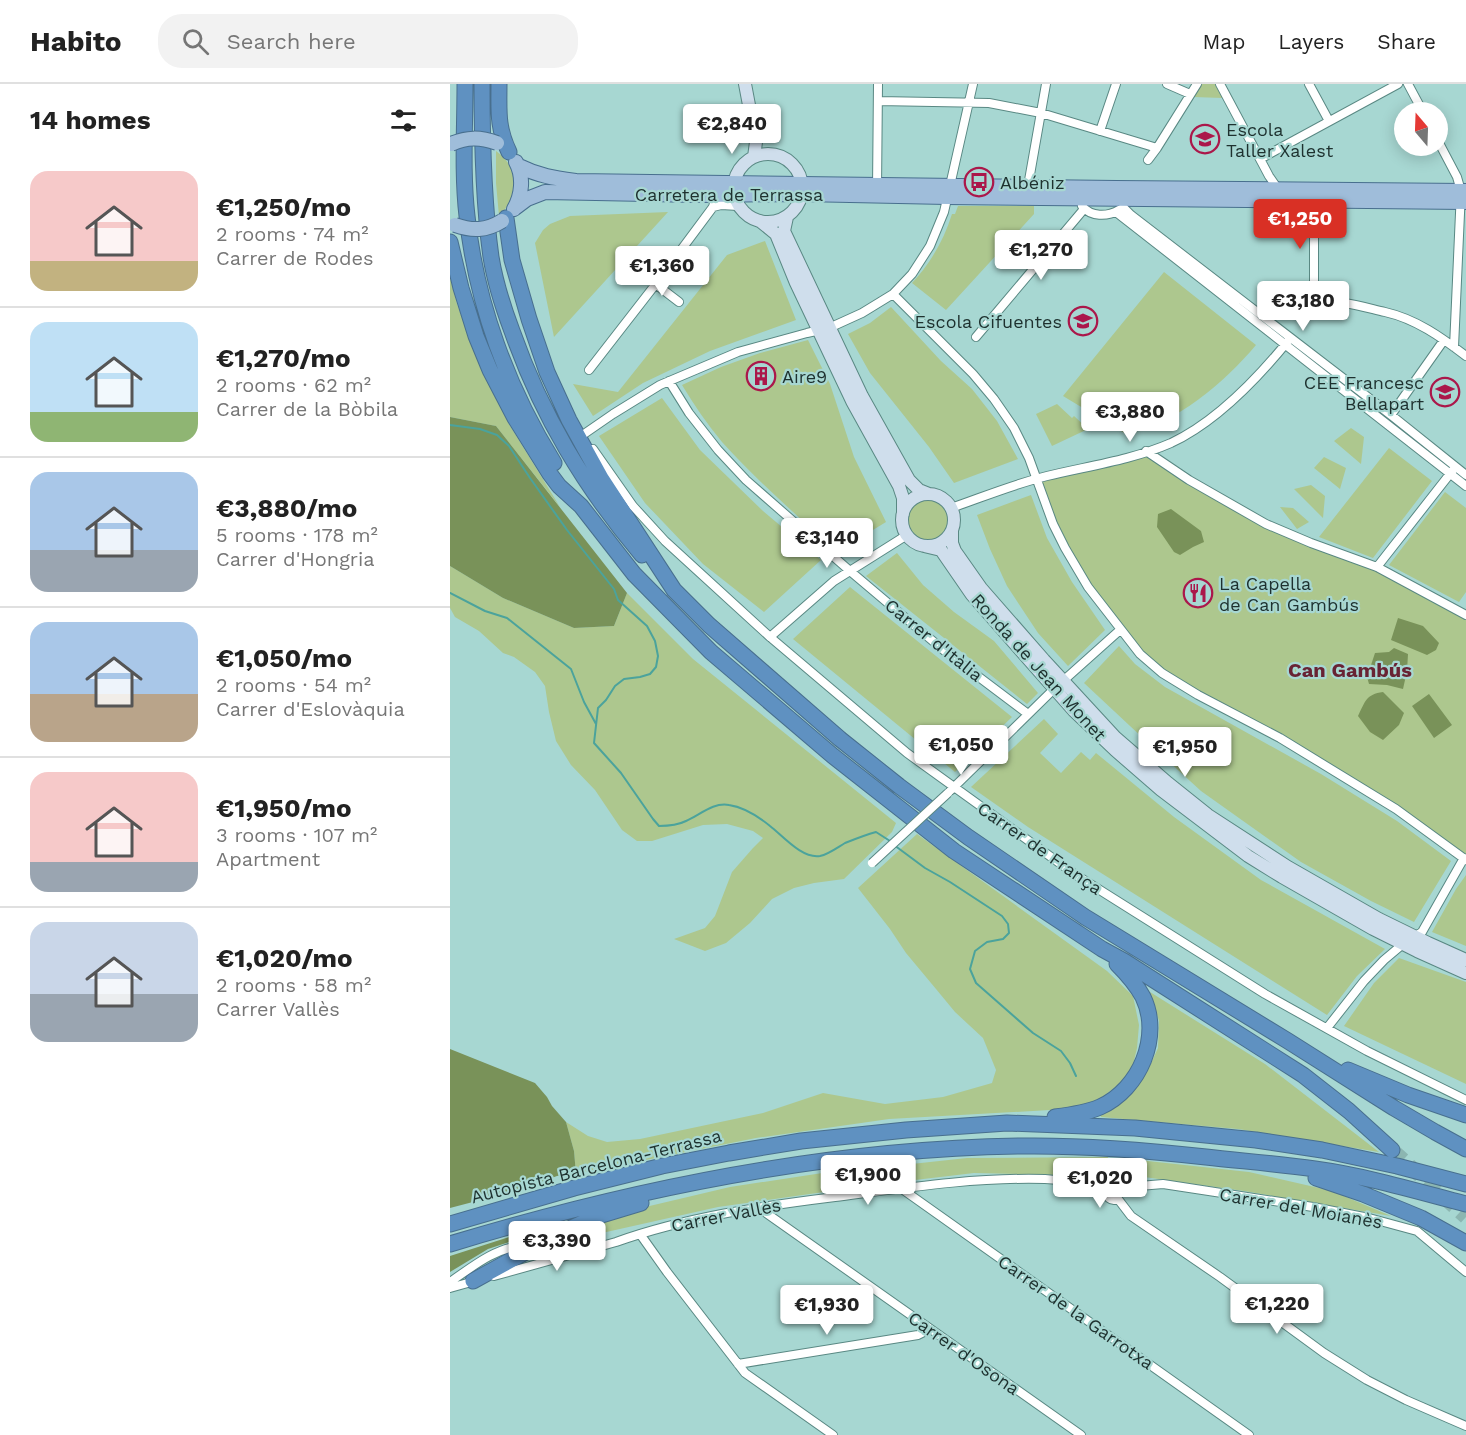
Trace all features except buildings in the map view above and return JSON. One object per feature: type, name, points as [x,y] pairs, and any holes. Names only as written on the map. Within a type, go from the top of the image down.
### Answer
[{"type":"highway","points":[[465,84],[464,152],[467,215],[484,304],[504,364],[551,458],[581,506],[634,574],[711,652],[833,756],[954,851],[1102,949],[1303,1075],[1349,1111],[1392,1150]]},
{"type":"highway","points":[[482,84],[486,214],[501,301],[522,359],[566,451],[594,495],[649,563],[726,641],[840,739],[968,837],[1085,917],[1394,1108],[1466,1149]]},
{"type":"highway","points":[[499,84],[499,123],[509,152]]},
{"type":"highway","points":[[508,215],[510,249],[516,275],[547,372],[586,452],[674,590]]},
{"type":"highway","points":[[450,242],[476,336],[504,397],[550,474],[559,486],[581,506]]},
{"type":"highway","points":[[1007,1124],[1076,1115],[1101,1106],[1115,1099],[1140,1067],[1148,1041],[1148,1012],[1132,980],[1102,949]]},
{"type":"highway","points":[[1288,1041],[1359,1075],[1466,1115]]},
{"type":"highway","name":"Autopista Barcelona-Terrassa","points":[[450,1222],[662,1166],[729,1153],[801,1141],[906,1130],[1007,1124],[1135,1128],[1256,1140],[1322,1150],[1466,1184]]},
{"type":"highway","name":"Autopista Barcelona-Terrassa","points":[[450,1244],[582,1207],[655,1190],[821,1161],[946,1148],[1011,1146],[1136,1149],[1317,1169],[1466,1204]]},
{"type":"highway","points":[[1252,1162],[1320,1178],[1363,1194],[1421,1218],[1466,1243]]},
{"type":"highway","points":[[473,1281],[562,1232],[598,1216],[726,1177]]},
{"type":"main road","points":[[451,144],[470,138],[483,138],[509,152],[519,166],[521,188],[508,215]]},
{"type":"main road","name":"Carretera de Terrassa","points":[[519,166],[534,174],[576,181],[734,188],[949,191],[1122,202],[1417,202],[1463,197]]},
{"type":"main road","name":"Carretera de Terrassa","points":[[877,190],[918,196],[949,191],[1028,186],[1083,198]]},
{"type":"main road","points":[[714,201],[734,188]]},
{"type":"main road","name":"Carretera de Terrassa","points":[[1122,202],[1261,189],[1463,197]]},
{"type":"main road","name":"Carretera de Terrassa","points":[[453,224],[472,230],[493,226],[527,199],[545,192],[714,201]]},
{"type":"street","points":[[745,84],[760,156]]},
{"type":"street","points":[[877,190],[878,84]]},
{"type":"street","points":[[584,434],[669,381],[738,352],[823,330],[862,313],[893,294],[912,274],[930,246],[945,209],[973,84]]},
{"type":"street","points":[[1028,186],[1046,84]]},
{"type":"street","points":[[1100,131],[1116,84]]},
{"type":"street","points":[[1167,84],[1190,94]]},
{"type":"street","points":[[1148,160],[1197,84]]},
{"type":"street","points":[[1220,84],[1278,189]]},
{"type":"street","points":[[1309,84],[1329,121]]},
{"type":"street","points":[[1260,159],[1398,84]]},
{"type":"street","points":[[1408,84],[1418,102]]},
{"type":"street","points":[[878,101],[989,103],[1041,113],[1157,148]]},
{"type":"street","points":[[589,370],[655,285],[714,201],[721,205],[734,188],[742,166],[760,156],[776,155],[789,161],[798,172],[802,189],[796,207],[787,217],[773,222],[760,221]]},
{"type":"street","points":[[1445,156],[1463,197],[1461,270],[1454,347]]},
{"type":"street","points":[[1261,189],[1269,176]]},
{"type":"street","points":[[734,188],[746,213],[776,234],[796,284],[909,480],[919,490],[929,494]]},
{"type":"street","points":[[976,337],[1083,198]]},
{"type":"street","points":[[1314,201],[1314,297],[1321,302],[1346,303],[1412,321],[1433,332],[1466,356]]},
{"type":"street","points":[[1122,202],[1131,215],[1288,342],[1453,470],[1466,475]]},
{"type":"street","points":[[787,217],[784,231],[852,401],[899,486],[903,498],[903,514],[903,527],[907,535],[924,546],[943,541],[952,531],[954,517],[951,508],[937,495],[920,495],[912,499],[903,514]]},
{"type":"street","points":[[632,266],[679,302]]},
{"type":"street","points":[[893,294],[973,374],[1014,428],[1029,458],[1053,524],[1065,548],[1088,587],[1140,654],[1162,673],[1198,695],[1280,738],[1396,809],[1465,859],[1422,932],[1402,944],[1384,960],[1364,981],[1327,1028]]},
{"type":"street","points":[[1391,415],[1444,340]]},
{"type":"street","points":[[1288,342],[1391,415],[1453,470],[1466,486]]},
{"type":"street","points":[[951,508],[1015,485],[1133,456],[1171,443],[1201,425],[1259,375],[1288,342]]},
{"type":"street","name":"Carrer de França","points":[[541,354],[597,456],[633,506],[665,541],[770,637],[951,790],[1076,875],[1265,994],[1367,1051],[1466,1100]]},
{"type":"street","name":"Carrer d'Itàlia","points":[[669,381],[689,413],[718,450],[764,496],[947,653],[1028,714]]},
{"type":"street","points":[[1146,452],[1189,480],[1266,524],[1377,567],[1465,612]]},
{"type":"street","points":[[1377,567],[1453,470]]},
{"type":"street","name":"Ronda de Jean Monet","points":[[952,531],[955,551],[981,588],[1059,685],[1074,711],[1161,790],[1239,849],[1282,877],[1402,944],[1466,973]]},
{"type":"street","points":[[770,637],[850,571],[907,535]]},
{"type":"street","name":"Ronda de Jean Monet","points":[[924,546],[940,550],[972,595],[1059,685],[1120,742],[1208,815],[1288,867],[1359,908],[1466,960]]},
{"type":"street","points":[[872,864],[1028,714],[1120,630]]},
{"type":"street","name":"Carrer Vallès","points":[[450,1288],[686,1222],[759,1208],[902,1189],[995,1180],[1047,1179],[1106,1189]]},
{"type":"street","name":"Carrer del Moianès","points":[[1122,1189],[1163,1184],[1369,1218],[1417,1231],[1466,1272]]},
{"type":"street","points":[[1109,1185],[1119,1185],[1122,1189],[1122,1196],[1118,1199],[1109,1199],[1106,1194],[1109,1185]]},
{"type":"street","name":"Carrer de la Garrotxa","points":[[902,1189],[1250,1435]]},
{"type":"street","points":[[1118,1199],[1131,1216],[1324,1353],[1367,1380],[1466,1426]]},
{"type":"street","name":"Carrer d'Osona","points":[[759,1208],[1081,1435]]},
{"type":"street","points":[[637,1235],[752,1379],[833,1435]]},
{"type":"street","name":"Carrer Vallès","points":[[450,1282],[476,1264],[509,1248],[570,1246],[637,1235]]},
{"type":"street","points":[[738,1364],[918,1335],[927,1328]]},
{"type":"green space","points":[[1202,84],[1215,84],[1223,98],[1193,97]]},
{"type":"green space","points":[[496,151],[510,165],[514,182],[511,199],[499,216],[496,183]]},
{"type":"green space","points":[[958,206],[1034,206],[1034,214],[946,310],[912,283],[936,251],[952,214],[955,214]]},
{"type":"green space","points":[[668,212],[554,337],[535,243],[543,230],[550,224],[570,216]]},
{"type":"green space","points":[[765,241],[796,320],[710,351],[643,383],[593,416],[573,384],[618,392],[727,255]]},
{"type":"green space","points":[[1164,272],[1256,345],[1229,374],[1198,400],[1163,421],[1126,434],[1063,396]]},
{"type":"green space","points":[[450,277],[457,304],[480,366],[509,424],[560,507],[496,426],[450,417]]},
{"type":"green space","points":[[891,307],[941,361],[972,389],[997,421],[1018,459],[954,483],[929,447],[870,373],[848,334],[870,323]]},
{"type":"green space","points":[[808,340],[830,384],[854,457],[886,522],[837,552],[722,442],[682,385],[721,367],[760,353]]},
{"type":"green space","points":[[662,398],[700,450],[763,511],[821,560],[764,612],[703,564],[645,503],[599,436]]},
{"type":"green space","points":[[1057,404],[1088,429],[1052,446],[1036,414]]},
{"type":"green space","points":[[450,417],[496,426],[627,593],[614,626],[574,628],[503,598],[450,566]]},
{"type":"green space","points":[[1351,428],[1364,437],[1361,464],[1334,441]]},
{"type":"green space","points":[[1389,448],[1432,481],[1373,558],[1319,537]]},
{"type":"green space","points":[[1146,451],[1229,504],[1377,567],[1466,615],[1466,860],[1396,809],[1198,695],[1140,654],[1088,587],[1036,479]]},
{"type":"green space","points":[[1324,457],[1346,468],[1340,489],[1314,468]]},
{"type":"green space","points":[[1311,485],[1325,496],[1323,518],[1294,489]]},
{"type":"green space","points":[[1445,492],[1466,508],[1466,592],[1459,602],[1389,565]]},
{"type":"green space","points":[[1031,495],[1047,538],[1072,582],[1105,630],[1068,666],[1038,633],[1007,586],[977,515]]},
{"type":"green space","points":[[928,497],[944,504],[951,520],[944,536],[928,543],[912,536],[905,520],[912,504]]},
{"type":"green space","points":[[1280,507],[1293,508],[1309,522],[1297,529]]},
{"type":"green space","points":[[1171,509],[1201,531],[1204,542],[1180,555],[1174,552],[1157,527],[1158,514]]},
{"type":"green space","points":[[897,553],[923,585],[954,612],[994,641],[1038,693],[1027,704],[866,576]]},
{"type":"green space","points":[[450,566],[503,598],[574,628],[614,626],[627,593],[693,659],[896,823],[892,832],[844,879],[794,888],[772,899],[750,923],[726,943],[705,951],[674,939],[705,928],[715,916],[732,872],[763,838],[753,831],[727,824],[703,825],[652,841],[637,841],[622,830],[595,790],[571,765],[556,741],[545,686],[535,672],[514,657],[503,653],[479,631],[455,617],[450,608]]},
{"type":"green space","points":[[850,587],[1012,717],[955,772],[793,639]]},
{"type":"green space","points":[[1398,618],[1423,626],[1439,643],[1436,650],[1427,655],[1391,640]]},
{"type":"green space","points":[[1119,646],[1135,664],[1165,687],[1321,774],[1397,821],[1451,861],[1414,922],[1301,862],[1201,791],[1084,683]]},
{"type":"green space","points":[[1394,648],[1408,654],[1403,689],[1369,684],[1367,677],[1375,653],[1389,652]]},
{"type":"green space","points":[[1383,692],[1404,713],[1399,725],[1383,740],[1370,732],[1358,716],[1369,697]]},
{"type":"green space","points":[[1429,694],[1452,725],[1434,738],[1412,706]]},
{"type":"green space","points":[[1044,719],[1058,734],[1040,753],[1061,773],[1081,752],[1090,760],[1096,753],[1174,817],[1261,880],[1385,949],[1357,976],[1327,1015],[1028,827],[971,787]]},
{"type":"green space","points":[[917,834],[1107,971],[1133,996],[1139,1025],[1137,1048],[1132,1069],[1118,1085],[1101,1098],[1082,1106],[1050,1110],[889,1119],[756,1138],[576,1174],[574,1151],[566,1122],[588,1136],[607,1142],[640,1139],[763,1113],[823,1093],[885,1104],[943,1097],[992,1083],[996,1070],[983,1038],[955,1012],[906,953],[858,888]]},
{"type":"green space","points":[[1466,875],[1466,946],[1432,932]]},
{"type":"green space","points":[[1399,958],[1466,982],[1466,1084],[1344,1026],[1374,983]]},
{"type":"green space","points":[[1150,992],[1265,1064],[1379,1152],[1238,1129],[1101,1117],[1099,1112],[1129,1097],[1147,1072],[1158,1048],[1159,1021]]},
{"type":"green space","points":[[450,1049],[535,1083],[566,1122],[574,1151],[576,1174],[557,1176],[519,1190],[450,1208]]},
{"type":"green space","points":[[1108,1157],[1105,1176],[974,1173],[718,1207],[593,1235],[554,1240],[603,1217],[730,1187],[842,1170],[967,1158]]},
{"type":"green space","points":[[1120,1158],[1249,1172],[1332,1191],[1391,1216],[1244,1191],[1137,1176]]},
{"type":"green space","points":[[537,1228],[527,1236],[488,1249],[450,1272],[450,1256]]},
{"type":"waterway","points":[[450,425],[480,429],[497,435],[509,446],[567,530],[614,589],[618,600],[647,626],[655,641],[658,656],[656,667],[650,674],[624,679],[615,686],[598,708],[594,743],[621,773],[659,826],[680,823],[712,807],[723,805],[734,806],[751,813],[793,846],[813,856],[823,855],[845,843],[876,832],[890,841]]},
{"type":"waterway","points":[[450,593],[485,611],[507,618],[571,669],[584,702],[596,724]]},
{"type":"waterway","points":[[894,845],[925,868],[1002,916],[1008,924],[1009,933],[1003,939],[987,942],[975,951],[970,969],[976,983],[1033,1033],[1061,1051],[1076,1076]]},
{"type":"tunnel","points":[[1392,1150],[1466,1217]]},
{"type":"place","name":"Escola Taller Xalest","points":[[1205,139]]},
{"type":"place","name":"Albéniz","points":[[979,182]]},
{"type":"place","name":"Escola Cifuentes","points":[[1083,321]]},
{"type":"place","name":"Aire9","points":[[761,376]]},
{"type":"place","name":"CEE Francesc Bellapart","points":[[1445,392]]},
{"type":"place","name":"La Capella de Can Gambús","points":[[1198,593]]},
{"type":"district","name":"Can Gambús","points":[[1350,670]]}]
